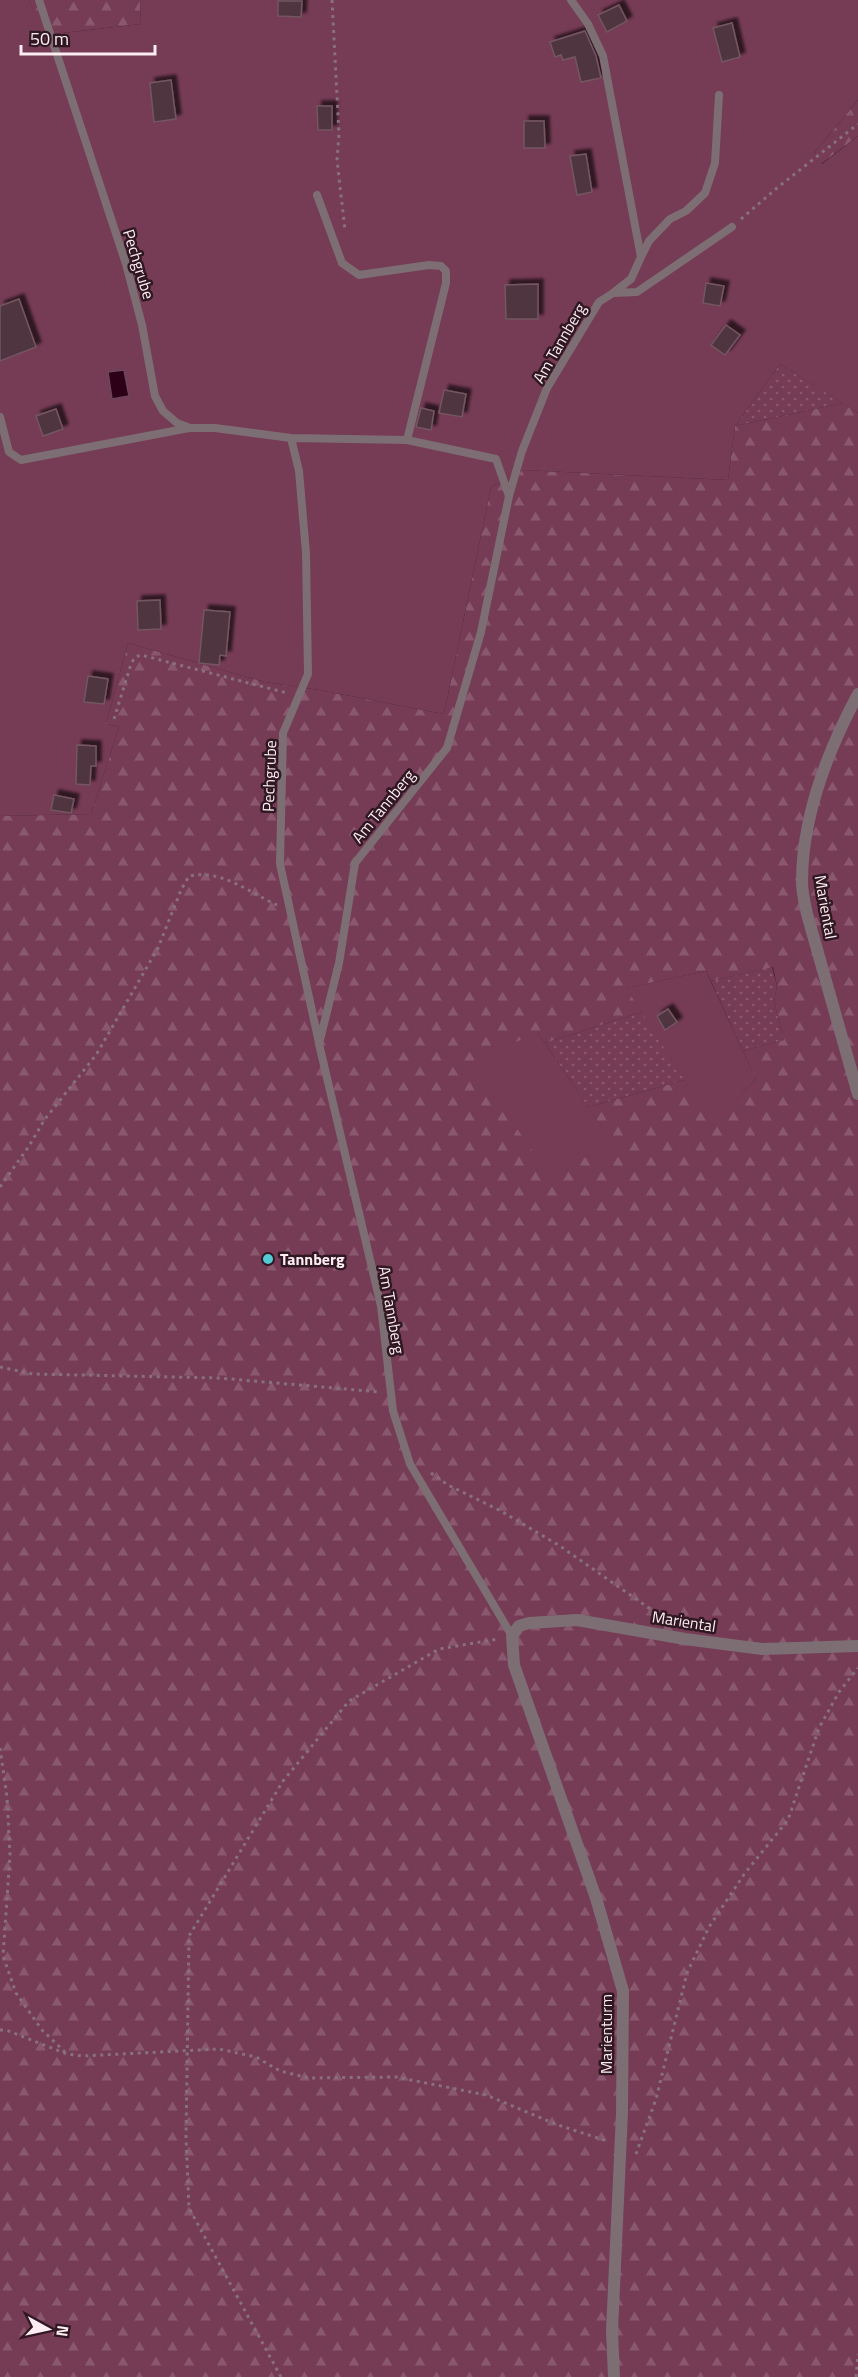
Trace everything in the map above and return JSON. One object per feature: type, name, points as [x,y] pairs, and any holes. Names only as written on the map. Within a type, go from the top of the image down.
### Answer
[{"type":"street","name":"Mariental","points":[[858,694],[846,715],[819,785],[803,856],[802,885],[807,914],[858,1094]]},
{"type":"street","name":"Mariental","points":[[512,1636],[519,1626],[529,1623],[577,1620],[685,1639],[762,1649],[858,1646]]},
{"type":"street","name":"Marienturm","points":[[512,1636],[514,1665],[596,1898],[623,1991],[620,2145],[612,2331],[614,2377]]},
{"type":"lane","name":"Pechgrube","points":[[39,0],[126,264],[142,325],[155,396],[163,411],[177,423],[190,428]]},
{"type":"lane","points":[[571,0],[588,24],[603,56],[641,256]]},
{"type":"lane","name":"Am Tannberg","points":[[512,1636],[410,1464],[393,1411],[381,1306],[319,1044],[339,963],[355,863],[447,748],[482,632],[509,496],[522,451],[547,388],[599,302],[631,279],[649,240],[670,219],[686,211],[705,193],[715,163],[719,95]]},
{"type":"lane","points":[[317,195],[342,263],[359,275],[429,265],[441,266],[446,272],[446,283],[407,440]]},
{"type":"lane","points":[[613,292],[637,292],[732,227]]},
{"type":"lane","points":[[0,417],[9,452],[21,460],[190,428],[215,428],[291,438],[407,440],[496,459],[509,496]]},
{"type":"lane","name":"Pechgrube","points":[[291,438],[299,471],[306,553],[308,674],[283,733],[280,864],[319,1044]]},
{"type":"path","points":[[332,0],[339,135],[337,160],[345,235]]},
{"type":"path","points":[[732,227],[858,124]]},
{"type":"path","points":[[114,719],[131,663],[135,657],[141,655],[299,696]]},
{"type":"path","points":[[0,1187],[45,1119],[96,1055],[110,1027],[158,948],[181,890],[189,876],[203,873],[220,875],[290,910]]},
{"type":"path","points":[[0,1367],[33,1374],[219,1378],[391,1393]]},
{"type":"path","points":[[408,1456],[448,1485],[501,1511],[560,1546],[665,1617],[685,1639]]},
{"type":"path","points":[[281,2377],[189,2208],[186,2137],[189,1936],[283,1781],[350,1701],[439,1649],[512,1636]]},
{"type":"path","points":[[635,2156],[656,2099],[687,1972],[708,1927],[744,1873],[788,1820],[819,1728],[839,1692],[858,1668]]},
{"type":"path","points":[[0,1748],[8,1797],[10,1855],[3,1956],[16,1993],[42,2030],[67,2054]]},
{"type":"path","points":[[0,2030],[6,2030],[67,2054],[82,2056],[219,2049],[256,2057],[280,2071],[309,2078],[396,2077],[486,2095],[558,2125],[620,2145]]},
{"type":"path","points":[[856,2377],[858,2354]]},
{"type":"green space","points":[[0,0],[29,0],[45,35],[141,24],[140,0],[858,0],[858,100],[814,153],[822,164],[858,136],[858,413],[780,364],[735,426],[728,480],[523,470],[491,487],[444,714],[265,682],[128,643],[106,724],[119,727],[91,814],[0,816]]},
{"type":"green space","points":[[29,0],[140,0],[141,24],[44,35]]},
{"type":"green space","points":[[858,100],[858,136],[821,164],[814,153]]},
{"type":"green space","points":[[780,364],[843,403],[735,426]]},
{"type":"green space","points":[[843,403],[858,413],[858,2377],[0,2377],[0,816],[91,814],[119,727],[106,724],[128,643],[265,682],[444,714],[491,487],[523,470],[728,480],[735,426]],"holes":[[[773,967],[777,986],[774,1002],[784,1040],[743,1051],[756,1079],[713,1124],[685,1080],[588,1107],[616,1148],[537,1033],[545,1043],[642,1012],[627,988],[706,971],[711,981]]]},
{"type":"green space","points":[[772,967],[777,986],[774,1002],[784,1040],[743,1051],[711,981]]},
{"type":"green space","points":[[706,971],[756,1079],[713,1125],[626,988]]},
{"type":"green space","points":[[642,1012],[685,1080],[588,1107],[545,1043]]},
{"type":"green space","points":[[537,1033],[616,1148],[546,1170],[470,1062]]},
{"type":"shaded area","points":[[124,370],[129,396],[112,399],[108,372]]},
{"type":"building","points":[[278,1],[302,1],[301,17],[278,16]]},
{"type":"building","points":[[619,5],[627,21],[607,32],[598,15]]},
{"type":"building","points":[[732,23],[740,57],[722,62],[713,28]]},
{"type":"building","points":[[585,31],[596,56],[601,78],[581,82],[575,57],[563,60],[561,55],[555,57],[550,42]]},
{"type":"building","points":[[171,80],[176,119],[154,122],[150,83]]},
{"type":"building","points":[[317,106],[332,106],[332,130],[318,130]]},
{"type":"building","points":[[524,121],[544,121],[545,148],[524,148]]},
{"type":"building","points":[[586,154],[592,192],[577,195],[570,156]]},
{"type":"building","points":[[706,283],[724,286],[720,306],[703,303]]},
{"type":"building","points":[[538,284],[538,319],[506,319],[505,285]]},
{"type":"building","points":[[19,299],[36,347],[0,361],[0,306]]},
{"type":"building","points":[[726,325],[740,335],[725,355],[711,345]]},
{"type":"building","points":[[444,390],[466,394],[462,417],[439,413]]},
{"type":"building","points":[[421,408],[434,411],[431,430],[416,427]]},
{"type":"building","points":[[56,409],[63,429],[43,436],[36,416]]},
{"type":"building","points":[[160,600],[161,629],[138,630],[137,601]]},
{"type":"building","points":[[204,610],[230,612],[226,656],[220,655],[219,665],[199,663]]},
{"type":"building","points":[[88,676],[108,679],[104,704],[84,702]]},
{"type":"building","points":[[77,745],[96,746],[96,766],[91,766],[90,785],[76,784]]},
{"type":"building","points":[[54,795],[74,799],[71,813],[51,810]]},
{"type":"building","points":[[668,1009],[677,1022],[665,1030],[657,1016]]},
{"type":"place","name":"Tannberg","points":[[268,1259]]}]
